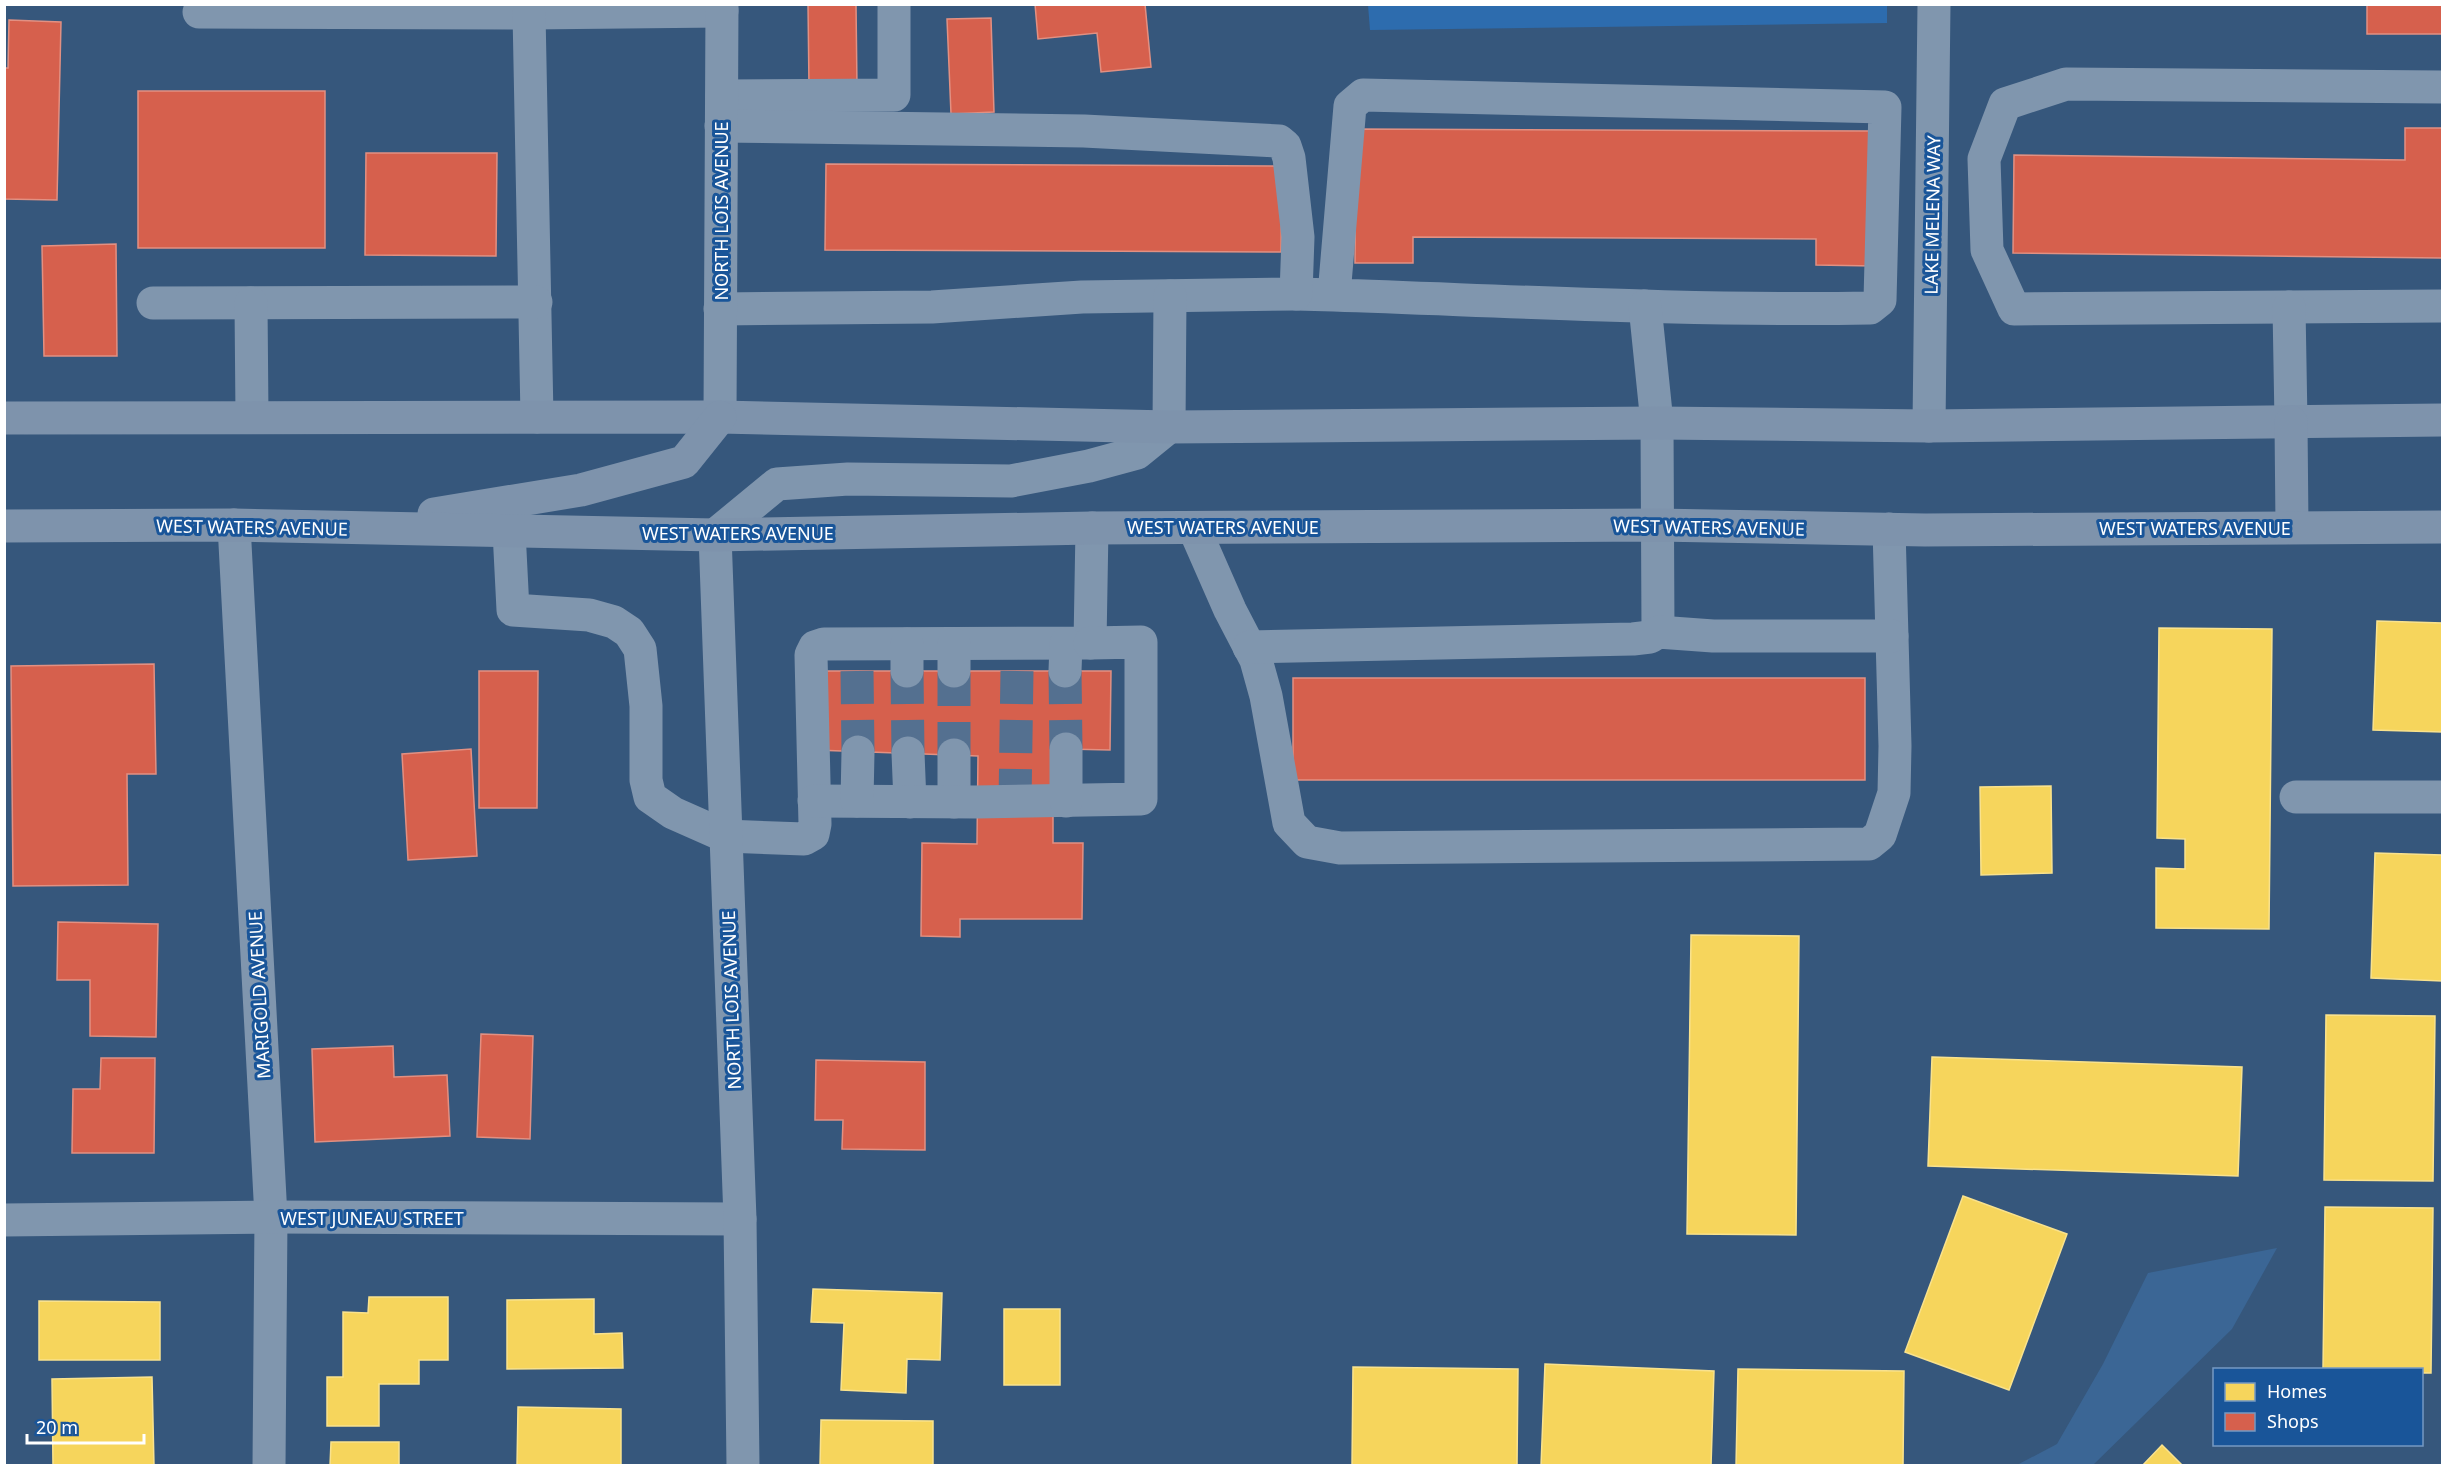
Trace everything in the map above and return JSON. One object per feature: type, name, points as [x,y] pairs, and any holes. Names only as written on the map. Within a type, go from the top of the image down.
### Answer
[{"type":"main road","points":[[5,412],[252,417],[720,417],[1169,427],[1657,423],[1929,426],[2442,420]]},
{"type":"main road","points":[[352,528],[581,490],[684,462],[720,417]]},
{"type":"main road","points":[[2291,422],[2292,527]]},
{"type":"main road","name":"WEST WATERS AVENUE","points":[[4,526],[234,525],[716,536],[1092,528],[1657,525],[1889,529],[2442,527]]},
{"type":"street","points":[[722,111],[894,95],[894,4]]},
{"type":"street","name":"LAKE MELENA WAY","points":[[1929,426],[1934,4]]},
{"type":"street","points":[[199,12],[529,13],[722,8]]},
{"type":"street","name":"NORTH LOIS AVENUE","points":[[720,417],[722,8]]},
{"type":"street","points":[[529,13],[537,417]]},
{"type":"street","points":[[2442,87],[2066,84],[2005,104],[1984,159],[1987,250],[2014,309],[2442,306]]},
{"type":"street","points":[[720,309],[932,307],[1082,297],[1296,294],[1776,310],[1870,308],[1880,300],[1885,107],[1363,95],[1350,106],[1334,295]]},
{"type":"street","points":[[722,111],[1279,141],[1285,146],[1289,159],[1298,237],[1296,294]]},
{"type":"street","points":[[716,536],[777,484],[848,480],[1011,481],[1089,466],[1137,453],[1169,427],[1170,296]]},
{"type":"street","points":[[153,303],[536,302]]},
{"type":"street","points":[[251,303],[252,417]]},
{"type":"street","points":[[1645,306],[1657,423],[1658,632]]},
{"type":"street","points":[[2289,307],[2291,422]]},
{"type":"street","name":"MARIGOLD AVENUE","points":[[234,525],[271,1217],[269,1466]]},
{"type":"street","points":[[1074,652],[1092,528]]},
{"type":"street","points":[[1194,528],[1256,660],[1266,696],[1289,823],[1306,842],[1340,848],[1869,844],[1880,835],[1894,793],[1889,529]]},
{"type":"street","points":[[509,531],[513,610],[589,615],[614,622],[629,633],[640,650],[646,706],[646,780],[650,797],[673,813],[725,836],[804,839],[813,834],[811,655],[815,647],[824,644],[857,658],[1017,657],[1074,652],[1141,642],[1141,799],[954,802],[814,801]]},
{"type":"street","name":"NORTH LOIS AVENUE","points":[[716,536],[740,1219],[743,1466]]},
{"type":"street","points":[[1249,647],[1633,639],[1650,637],[1658,632],[1713,636],[1892,636]]},
{"type":"street","points":[[1066,749],[1066,801]]},
{"type":"street","points":[[857,801],[858,752]]},
{"type":"street","points":[[908,753],[910,802]]},
{"type":"street","points":[[954,755],[954,802]]},
{"type":"street","points":[[2296,797],[2442,797]]},
{"type":"street","name":"WEST JUNEAU STREET","points":[[4,1221],[271,1217],[740,1219]]},
{"type":"shaded area","points":[[1368,5],[1887,5],[1887,23],[1370,30]]},
{"type":"shaded area","points":[[2277,1248],[2232,1329],[2093,1465],[2017,1465],[2057,1444],[2103,1364],[2148,1273]]},
{"type":"building: Homes","points":[[2377,621],[2442,623],[2442,732],[2373,730]]},
{"type":"building: Homes","points":[[2159,628],[2272,629],[2269,929],[2156,928],[2156,868],[2185,869],[2185,839],[2157,838]]},
{"type":"building: Homes","points":[[2051,786],[2052,873],[1981,875],[1980,787]]},
{"type":"building: Homes","points":[[2375,853],[2442,855],[2442,981],[2371,978]]},
{"type":"building: Homes","points":[[1691,935],[1799,936],[1796,1235],[1687,1234]]},
{"type":"building: Homes","points":[[2326,1015],[2435,1016],[2433,1181],[2324,1180]]},
{"type":"building: Homes","points":[[1932,1057],[2242,1067],[2238,1176],[1928,1166]]},
{"type":"building: Homes","points":[[1963,1196],[2067,1234],[2009,1390],[1905,1352]]},
{"type":"building: Homes","points":[[2325,1207],[2433,1208],[2431,1373],[2423,1373],[2423,1368],[2323,1368]]},
{"type":"building: Homes","points":[[813,1289],[942,1293],[940,1360],[907,1359],[906,1393],[841,1390],[844,1323],[811,1322]]},
{"type":"building: Homes","points":[[369,1297],[448,1297],[448,1360],[419,1360],[419,1384],[379,1384],[379,1426],[327,1426],[327,1377],[343,1377],[343,1312],[368,1313]]},
{"type":"building: Homes","points":[[594,1299],[594,1334],[622,1333],[623,1368],[507,1369],[507,1300]]},
{"type":"building: Homes","points":[[39,1301],[160,1302],[160,1360],[39,1360]]},
{"type":"building: Homes","points":[[1004,1309],[1060,1309],[1060,1385],[1004,1385]]},
{"type":"building: Homes","points":[[1545,1364],[1714,1371],[1711,1466],[1541,1466]]},
{"type":"building: Homes","points":[[1353,1367],[1518,1369],[1517,1466],[1352,1466]]},
{"type":"building: Homes","points":[[1738,1369],[1904,1371],[1903,1466],[1736,1466]]},
{"type":"building: Homes","points":[[152,1377],[154,1466],[53,1466],[52,1379]]},
{"type":"building: Homes","points":[[518,1407],[621,1409],[621,1466],[517,1466]]},
{"type":"building: Homes","points":[[821,1420],[933,1421],[933,1466],[820,1466]]},
{"type":"building: Homes","points":[[331,1442],[399,1442],[399,1466],[330,1466]]},
{"type":"building: Homes","points":[[2162,1445],[2183,1466],[2142,1466]]},
{"type":"building: Shops","points":[[808,4],[856,4],[857,88],[809,88]]},
{"type":"building: Shops","points":[[1035,4],[1145,4],[1151,67],[1101,72],[1097,33],[1038,39]]},
{"type":"building: Shops","points":[[2367,4],[2442,4],[2442,34],[2367,34]]},
{"type":"building: Shops","points":[[991,18],[994,112],[951,114],[947,19]]},
{"type":"building: Shops","points":[[9,20],[61,22],[57,200],[4,199],[4,68],[8,68]]},
{"type":"building: Shops","points":[[138,91],[325,91],[325,248],[138,248]]},
{"type":"building: Shops","points":[[2405,128],[2442,128],[2442,258],[2013,253],[2014,155],[2405,160]]},
{"type":"building: Shops","points":[[1356,129],[1874,131],[1874,266],[1816,265],[1816,239],[1413,237],[1413,263],[1355,263]]},
{"type":"building: Shops","points":[[366,153],[497,153],[496,256],[365,255]]},
{"type":"building: Shops","points":[[826,164],[1282,166],[1281,252],[825,250]]},
{"type":"building: Shops","points":[[116,244],[117,356],[44,356],[42,246]]},
{"type":"building: Shops","points":[[154,664],[156,774],[127,774],[128,885],[13,886],[11,666]]},
{"type":"building: Shops","points":[[479,671],[538,671],[537,808],[479,808]]},
{"type":"building: Shops","points":[[816,671],[1111,671],[1110,750],[1066,749],[1053,801],[1053,843],[1083,843],[1082,919],[960,919],[960,937],[921,936],[922,843],[977,844],[978,756],[815,750]]},
{"type":"building: Shops","points":[[1293,678],[1865,678],[1865,780],[1293,780]]},
{"type":"building: Shops","points":[[471,749],[477,856],[408,860],[402,754]]},
{"type":"building: Shops","points":[[58,922],[158,924],[156,1037],[90,1036],[90,980],[57,980]]},
{"type":"building: Shops","points":[[481,1034],[533,1036],[530,1139],[477,1137]]},
{"type":"building: Shops","points":[[393,1046],[394,1077],[447,1075],[450,1136],[315,1142],[312,1049]]},
{"type":"building: Shops","points":[[101,1058],[155,1058],[154,1153],[72,1153],[73,1089],[100,1089]]},
{"type":"building: Shops","points":[[816,1060],[925,1062],[925,1150],[842,1149],[843,1120],[815,1120]]},
{"type":"tunnel","points":[[857,671],[858,752]]},
{"type":"tunnel","points":[[907,671],[908,753]]},
{"type":"tunnel","points":[[954,671],[954,755]]},
{"type":"tunnel","points":[[1015,802],[1017,671]]},
{"type":"tunnel","points":[[1065,671],[1066,749]]}]
